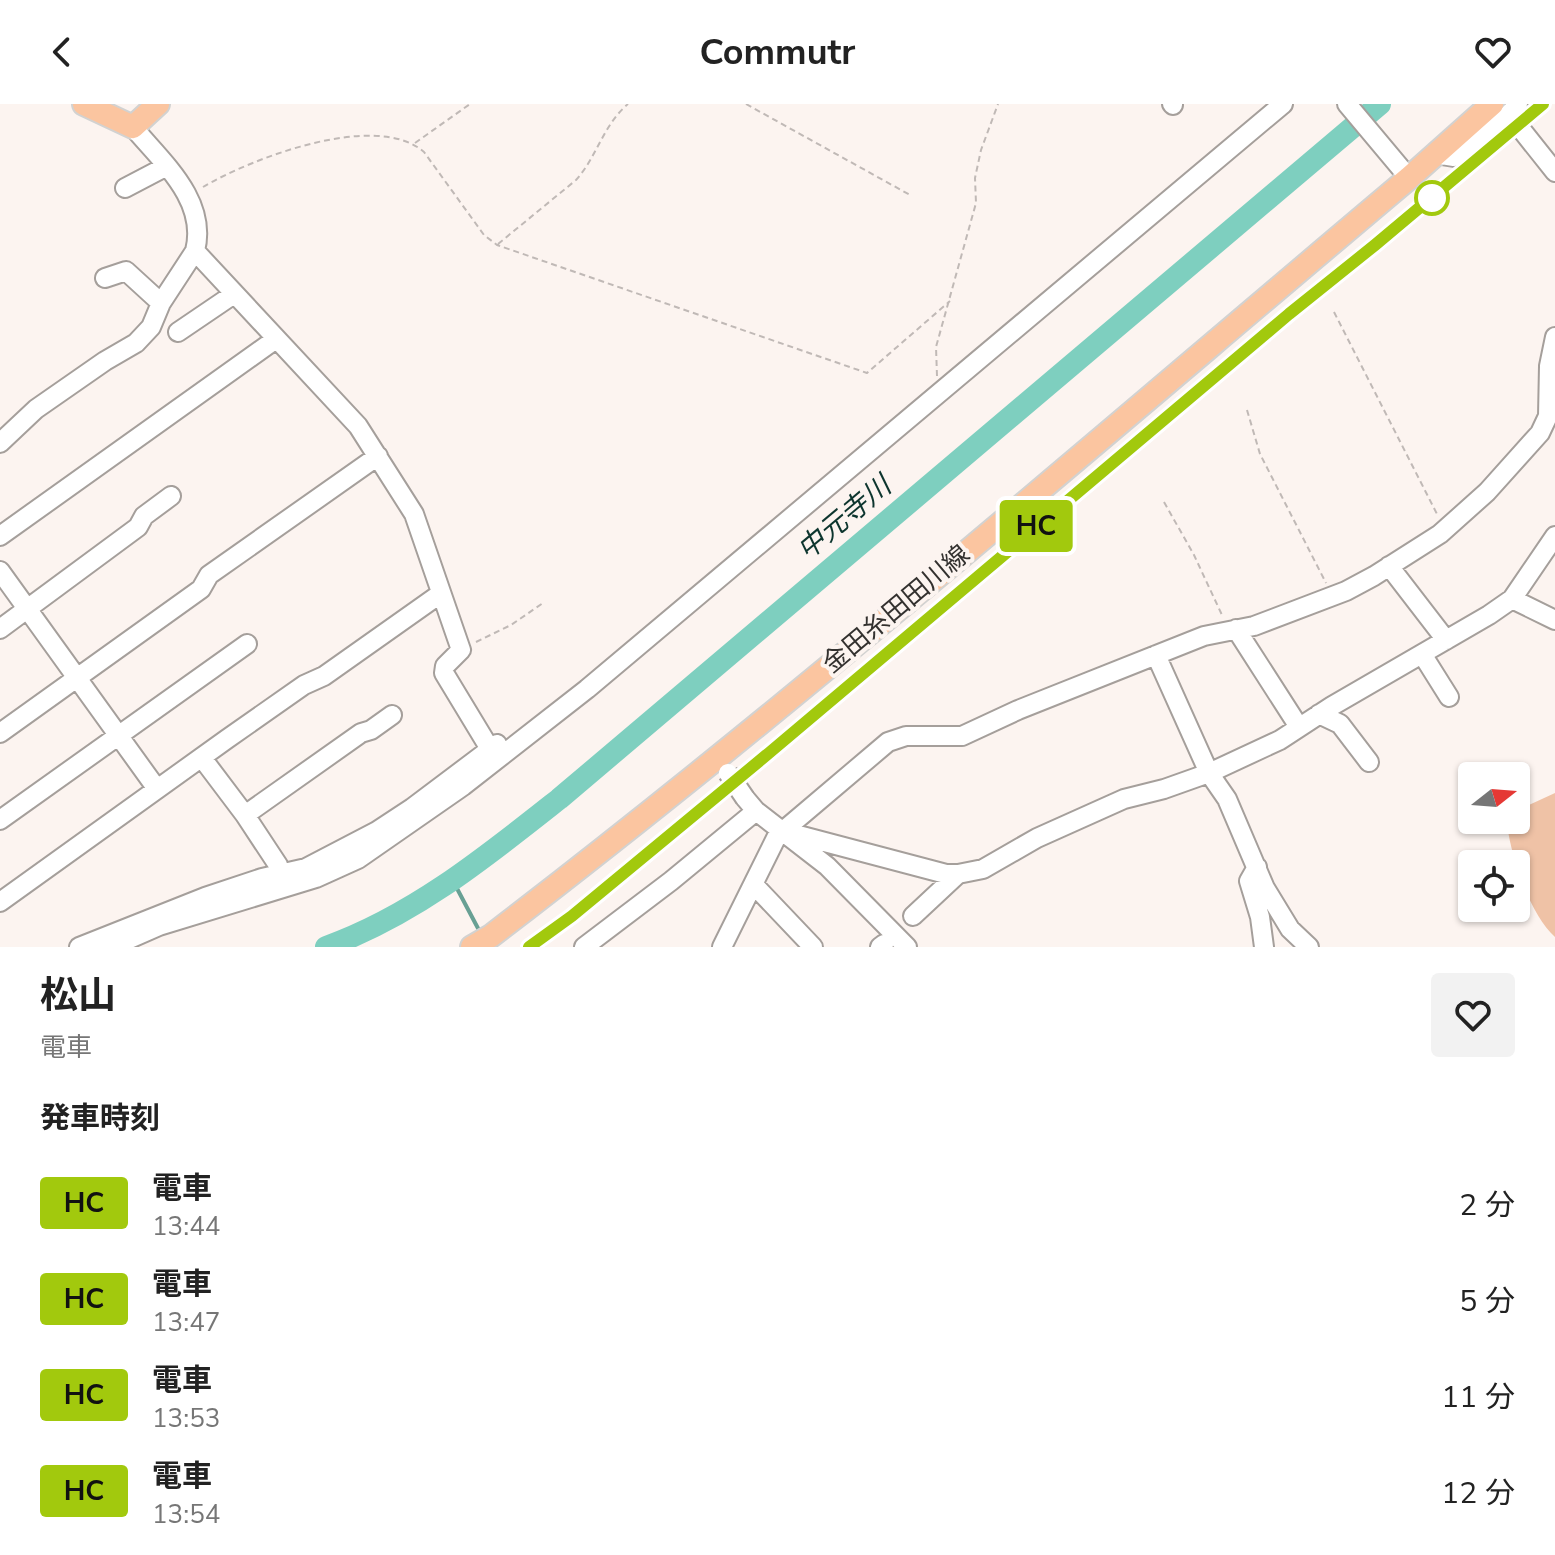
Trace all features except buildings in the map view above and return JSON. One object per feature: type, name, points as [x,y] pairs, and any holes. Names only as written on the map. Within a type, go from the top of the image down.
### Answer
[{"type":"main road","points":[[84,104],[133,127],[158,104]]},
{"type":"main road","name":"金田糸田田川線","points":[[472,947],[722,765],[1405,173],[1506,107]]},
{"type":"street","points":[[111,947],[159,926],[316,878],[358,859],[463,786],[558,713],[1283,104]]},
{"type":"street","points":[[1347,104],[1405,173]]},
{"type":"street","points":[[1506,107],[1555,172]]},
{"type":"street","points":[[0,443],[36,409],[136,343],[151,327],[161,303],[195,251],[195,220],[188,196],[133,127]]},
{"type":"street","points":[[125,188],[167,166]]},
{"type":"street","points":[[195,251],[358,426],[414,514],[461,650],[445,666],[444,673],[490,749]]},
{"type":"street","points":[[105,278],[126,271],[161,303]]},
{"type":"street","points":[[178,332],[234,294]]},
{"type":"street","points":[[722,947],[780,830],[783,831],[888,742],[906,736],[962,736],[1018,710],[1204,636],[1254,626],[1333,596],[1389,566],[1446,529],[1487,492],[1540,433],[1548,416],[1549,366],[1555,337]]},
{"type":"street","points":[[0,536],[276,339]]},
{"type":"street","points":[[0,733],[201,589],[209,575],[378,456]]},
{"type":"street","points":[[0,629],[138,527],[144,516],[171,496]]},
{"type":"street","points":[[783,831],[946,874],[983,869],[1037,838],[1124,799],[1209,773],[1280,740],[1512,599],[1555,536]]},
{"type":"street","points":[[1389,566],[1446,640]]},
{"type":"street","points":[[0,571],[157,789]]},
{"type":"street","points":[[0,902],[304,685],[324,676],[440,594]]},
{"type":"street","points":[[1512,599],[1555,620]]},
{"type":"street","points":[[1232,630],[1299,727]]},
{"type":"street","points":[[0,820],[247,644]]},
{"type":"street","points":[[1422,654],[1449,697]]},
{"type":"street","points":[[1156,655],[1209,773],[1227,799],[1265,888],[1290,929],[1309,947]]},
{"type":"street","points":[[79,947],[191,902],[306,868],[377,831],[490,749],[550,711],[558,713]]},
{"type":"street","points":[[1319,714],[1340,724],[1369,762]]},
{"type":"street","points":[[245,815],[361,733],[371,730],[392,715]]},
{"type":"street","points":[[202,758],[245,815],[278,865],[280,874]]},
{"type":"street","points":[[722,765],[750,805],[827,866],[907,947]]},
{"type":"street","points":[[584,947],[671,881],[750,805]]},
{"type":"street","points":[[1257,867],[1249,881],[1260,917],[1264,947]]},
{"type":"street","points":[[913,916],[958,874]]},
{"type":"street","points":[[754,885],[813,947]]},
{"type":"path","points":[[414,144],[470,104]]},
{"type":"path","points":[[497,245],[576,180],[586,169],[606,129],[628,104]]},
{"type":"path","points":[[746,104],[910,195]]},
{"type":"path","points":[[937,377],[936,347],[976,203],[975,178],[981,150],[998,104]]},
{"type":"path","points":[[188,196],[229,172],[272,154],[307,144],[387,136],[414,144],[424,152],[484,235],[497,245],[867,373],[950,301]]},
{"type":"path","points":[[1334,312],[1446,529]]},
{"type":"path","points":[[1247,410],[1260,454],[1333,596]]},
{"type":"path","points":[[1164,502],[1232,630]]},
{"type":"path","points":[[461,650],[511,625],[543,603]]},
{"type":"shaded area","points":[[1555,793],[1555,937],[1530,900],[1530,850],[1512,850],[1509,837],[1509,834],[1530,834],[1530,805]]},
{"type":"waterway","name":"中元寺川","points":[[326,947],[419,902],[477,863],[559,799],[1380,104]]},
{"type":"waterway","points":[[452,879],[481,934]]},
{"type":"railway","points":[[529,947],[572,916],[769,753],[1543,104]]},
{"type":"train","name":"HC","points":[[529,947],[572,916],[769,753],[1543,104]]}]
